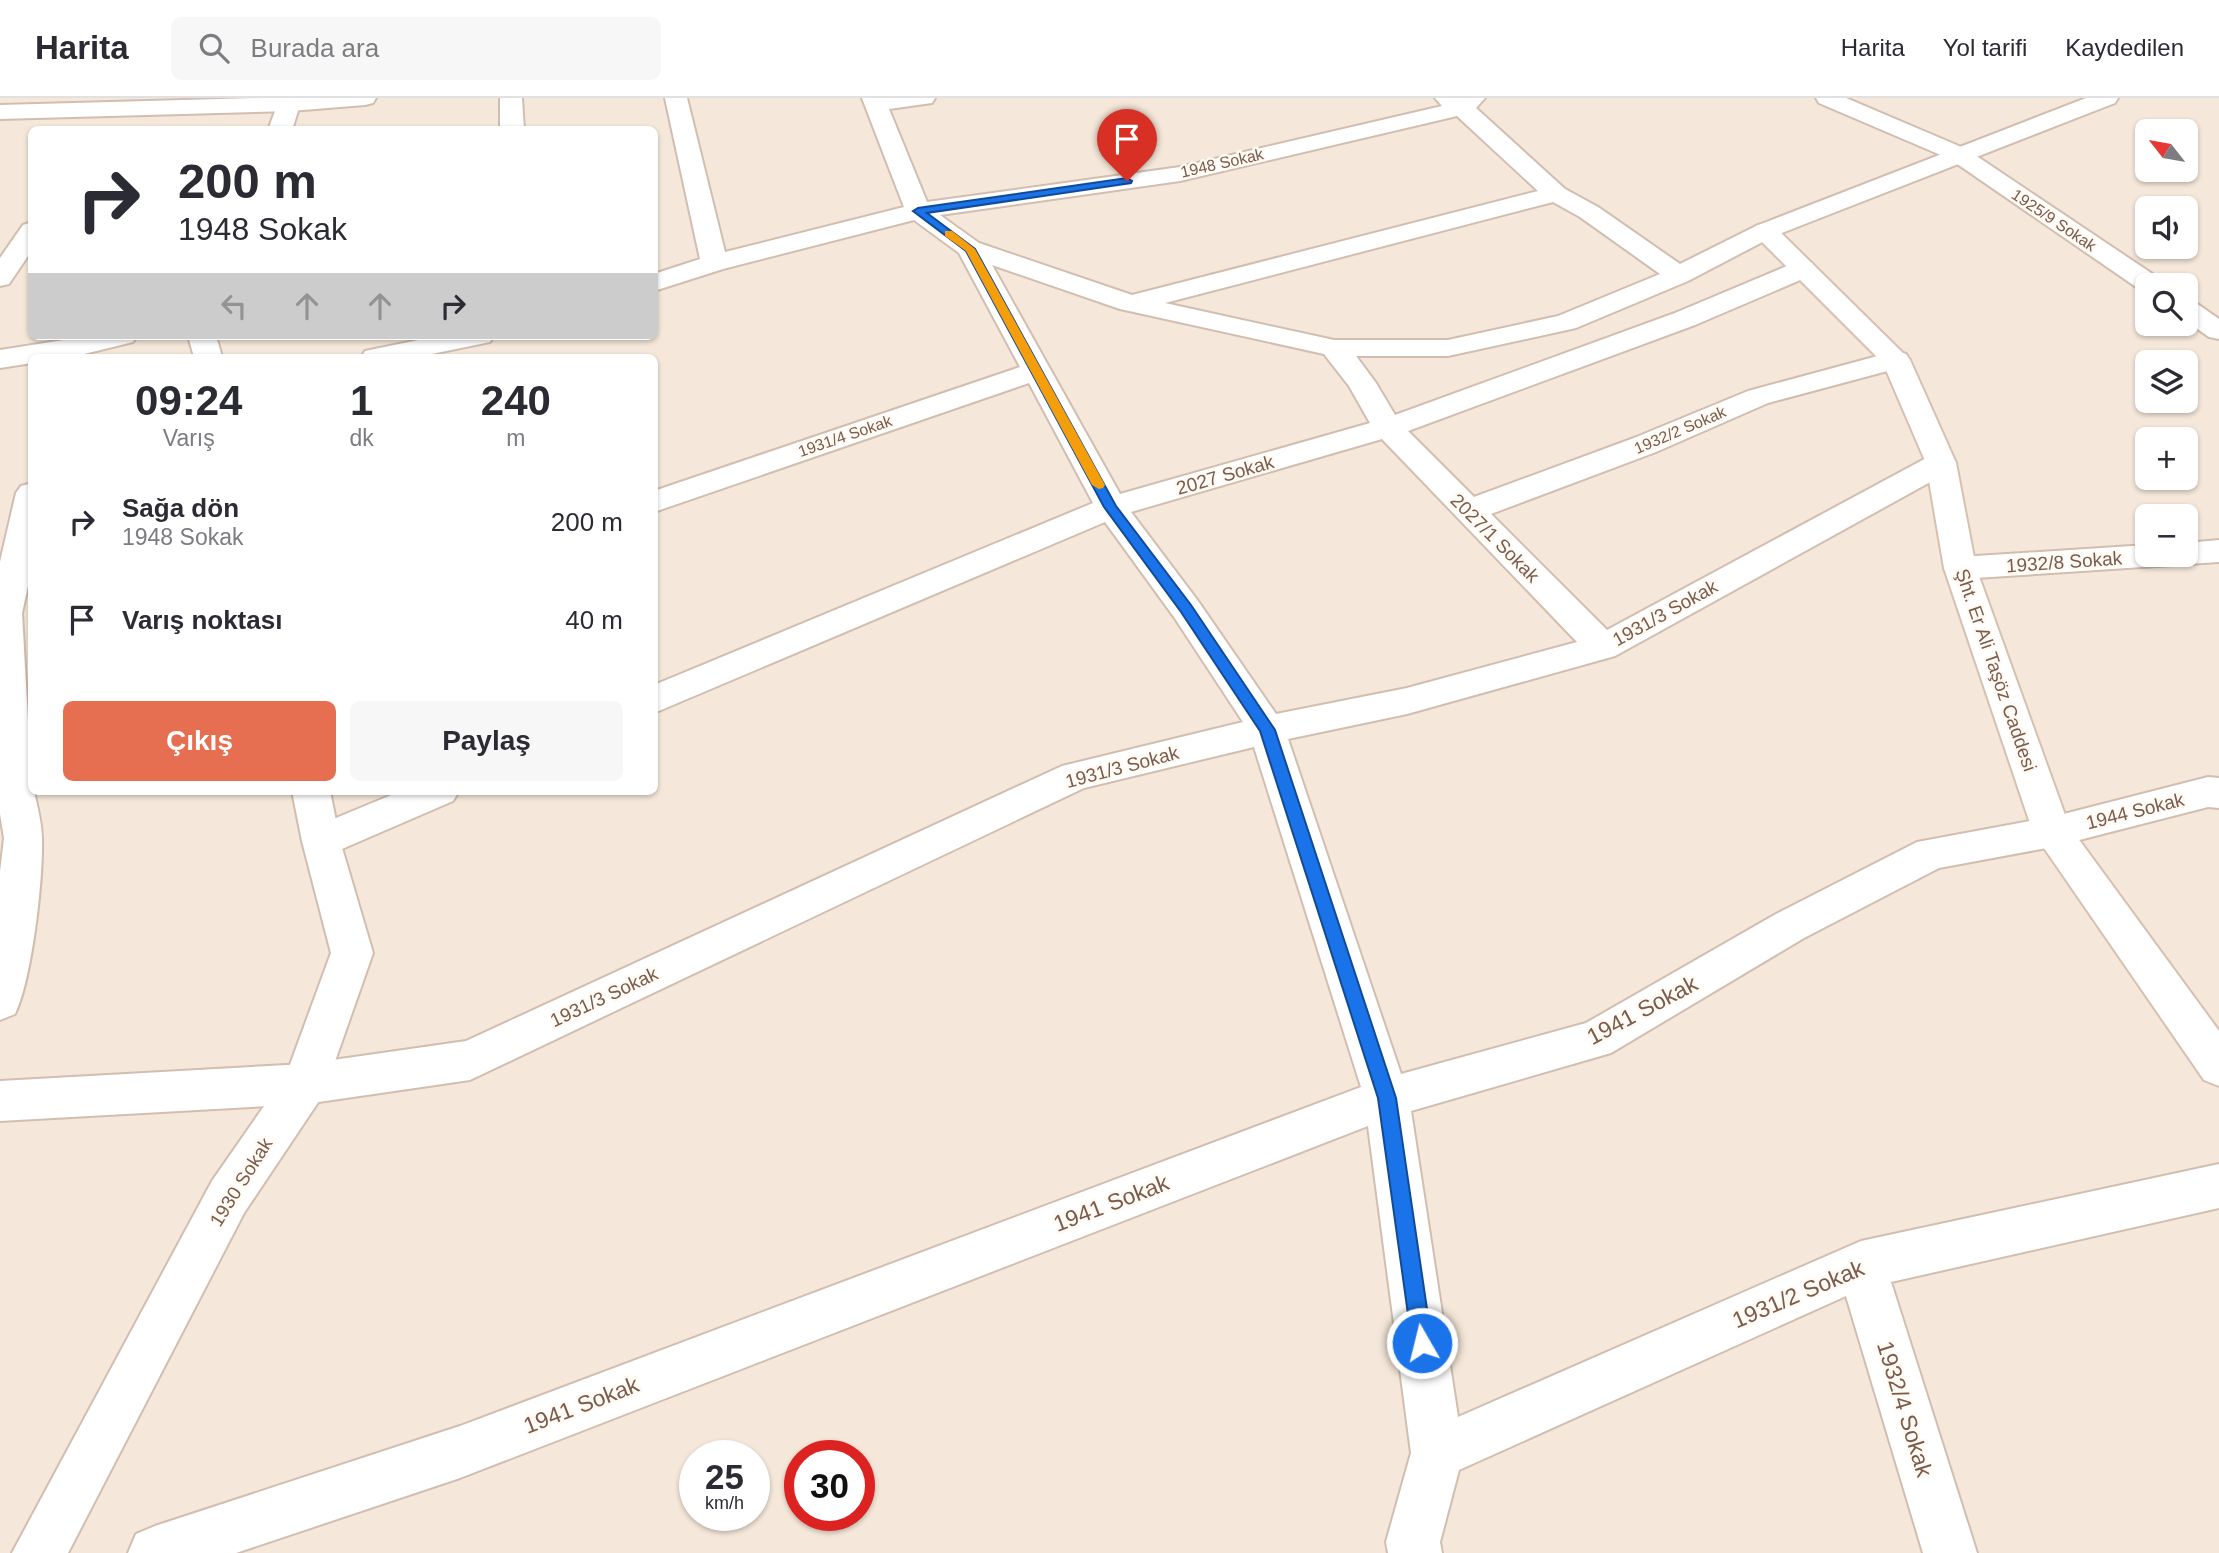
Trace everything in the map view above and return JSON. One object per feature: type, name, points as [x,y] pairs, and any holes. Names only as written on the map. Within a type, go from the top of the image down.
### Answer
[{"type":"street","points":[[0,112],[103,120],[291,101],[365,98]]},
{"type":"street","points":[[511,98],[512,126]]},
{"type":"street","points":[[676,98],[714,263]]},
{"type":"street","points":[[924,98],[874,101],[918,211],[970,249],[1130,303],[1334,348],[1448,348],[1566,322],[1679,275],[1765,231],[2107,98]]},
{"type":"street","name":"1925/9 Sokak","points":[[1827,98],[1958,154],[2135,274]]},
{"type":"street","points":[[282,126],[291,101]]},
{"type":"street","points":[[1461,101],[1556,194],[1589,212],[1679,275]]},
{"type":"street","name":"1948 Sokak","points":[[658,282],[714,263],[918,211],[1180,174],[1461,101]]},
{"type":"street","points":[[1130,303],[1556,194]]},
{"type":"street","name":"Şht. Er Ali Taşöz Caddesi","points":[[1765,231],[1896,360],[1941,463],[1960,569],[2052,832],[2219,1066]]},
{"type":"street","points":[[0,278],[28,236]]},
{"type":"street","points":[[970,249],[1111,507],[1186,609],[1267,730],[1387,1098],[1437,1453],[1404,1549]]},
{"type":"street","name":"2027 Sokak","points":[[658,698],[1111,507],[1388,428],[1685,319],[1803,269]]},
{"type":"street","points":[[2200,310],[2219,331]]},
{"type":"street","points":[[65,353],[109,340]]},
{"type":"street","points":[[390,354],[460,340]]},
{"type":"street","name":"2027/1 Sokak","points":[[1334,348],[1362,383],[1388,428],[1602,647]]},
{"type":"street","points":[[0,359],[28,356]]},
{"type":"street","name":"1932/2 Sokak","points":[[1467,511],[1645,445],[1758,397],[1896,360]]},
{"type":"street","name":"1931/4 Sokak","points":[[658,501],[1036,371]]},
{"type":"street","name":"1931/3 Sokak","points":[[0,1101],[305,1084],[470,1060],[1075,776],[1267,730],[1407,701],[1602,647],[1941,463]]},
{"type":"street","points":[[0,1001],[15,922],[5,613],[28,511]]},
{"type":"street","points":[[2198,553],[2219,551]]},
{"type":"street","name":"1932/8 Sokak","points":[[1960,569],[2135,557]]},
{"type":"street","name":"1944 Sokak","points":[[2052,832],[2208,792],[2219,793]]},
{"type":"street","name":"1930 Sokak","points":[[39,1553],[228,1197],[305,1084],[352,953],[321,841],[312,795]]},
{"type":"street","points":[[321,841],[430,795]]},
{"type":"street","name":"1941 Sokak","points":[[155,1553],[460,1452],[1387,1098],[1596,1039],[1790,926],[1931,853],[2052,832]]},
{"type":"street","name":"1931/2 Sokak","points":[[1437,1453],[1861,1265],[2219,1186]]},
{"type":"street","name":"1932/4 Sokak","points":[[1861,1265],[1950,1553]]},
{"type":"shaded area","points":[[0,98],[2219,98],[2219,1553],[0,1553]]},
{"type":"slow traffic","points":[[949,233],[970,249],[1099,485]]},
{"type":"route","points":[[1127,181],[918,211],[970,249],[1111,507],[1186,609],[1267,730],[1387,1098],[1422,1343]]}]
